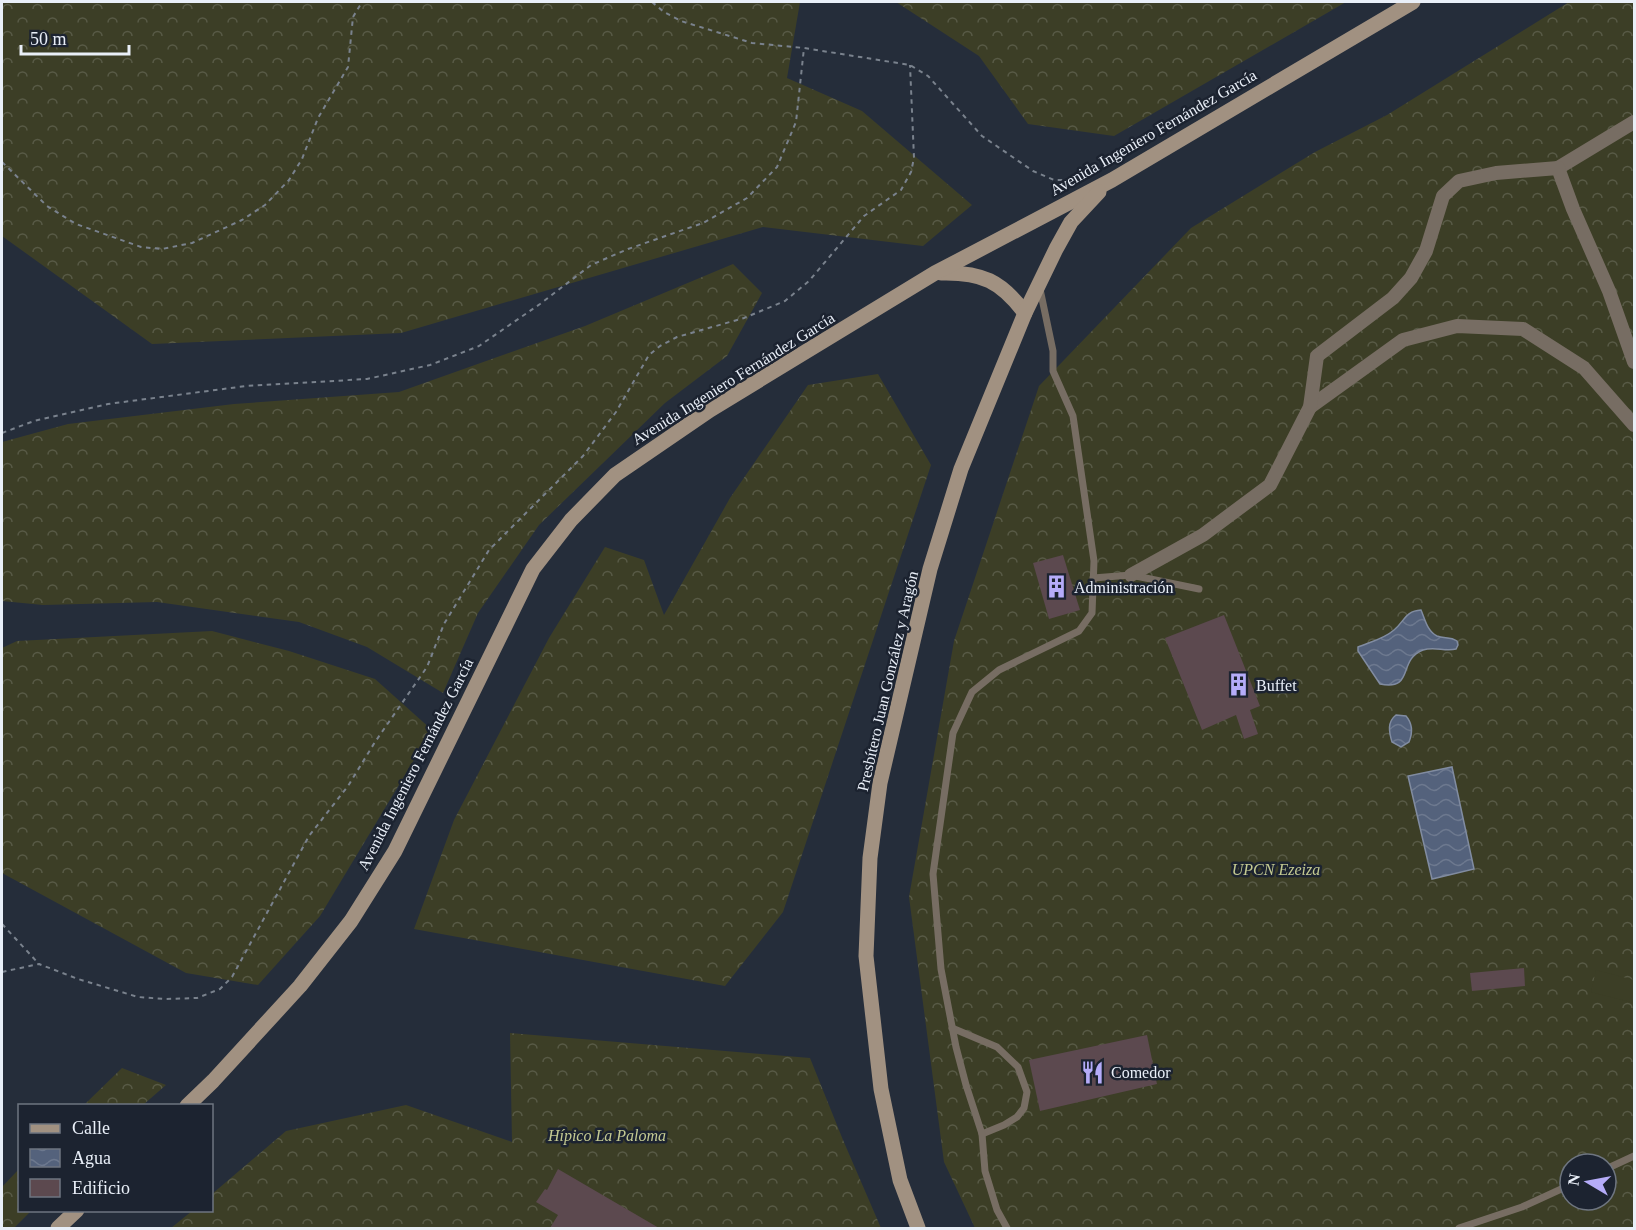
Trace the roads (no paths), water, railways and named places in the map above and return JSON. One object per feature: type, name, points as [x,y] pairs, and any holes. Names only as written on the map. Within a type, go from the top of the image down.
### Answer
[{"type":"street","name":"Avenida Ingeniero Fernández García","points":[[190,1104],[300,986],[351,921],[395,851],[533,569],[571,520],[615,475],[710,410],[935,273],[1112,180],[1413,2]]},
{"type":"street","points":[[1131,575],[1203,535],[1270,484],[1310,407],[1317,356],[1393,298],[1411,278],[1426,251],[1443,196],[1459,181],[1496,172],[1558,168],[1635,122]]},
{"type":"street","points":[[1558,168],[1609,291],[1635,362]]},
{"type":"street","name":"Presbítero Juan González y Aragón","points":[[918,1228],[900,1180],[881,1089],[866,956],[870,858],[880,783],[930,569],[961,469],[1025,313],[1071,222],[1112,180]]},
{"type":"street","points":[[935,273],[963,272],[988,280],[1011,295],[1025,313]]},
{"type":"street","points":[[1310,407],[1403,340],[1457,326],[1523,329],[1584,368],[1635,425]]},
{"type":"street","points":[[58,1228],[75,1212]]},
{"type":"lane","points":[[1007,1228],[997,1210],[985,1171],[982,1134],[966,1085],[952,1028],[941,969],[933,874],[953,733],[972,692],[999,670],[1078,631],[1092,613],[1094,561],[1073,416],[1053,371],[1053,351],[1039,284]]},
{"type":"lane","points":[[1093,578],[1131,575],[1199,589]]},
{"type":"lane","points":[[952,1028],[997,1047],[1018,1067],[1027,1092],[1024,1108],[1017,1117],[982,1134]]},
{"type":"lane","points":[[1618,1164],[1635,1156]]},
{"type":"lane","points":[[1459,1228],[1522,1207],[1558,1190]]},
{"type":"water","points":[[1421,610],[1431,631],[1437,636],[1457,641],[1456,649],[1423,650],[1410,661],[1398,683],[1380,684],[1358,651],[1358,647],[1386,636],[1398,627],[1408,614]]},
{"type":"water","points":[[1396,715],[1406,716],[1412,728],[1409,742],[1401,747],[1392,742],[1390,735],[1390,724]]},
{"type":"water","points":[[1452,767],[1474,869],[1432,879],[1408,776]]},
{"type":"place","name":"Administración","points":[[1056,587]]},
{"type":"place","name":"Buffet","points":[[1238,685]]},
{"type":"place","name":"Comedor","points":[[1093,1072]]},
{"type":"park label","name":"UPCN Ezeiza","points":[[1276,869]]},
{"type":"park label","name":"Hípico La Paloma","points":[[607,1135]]}]
